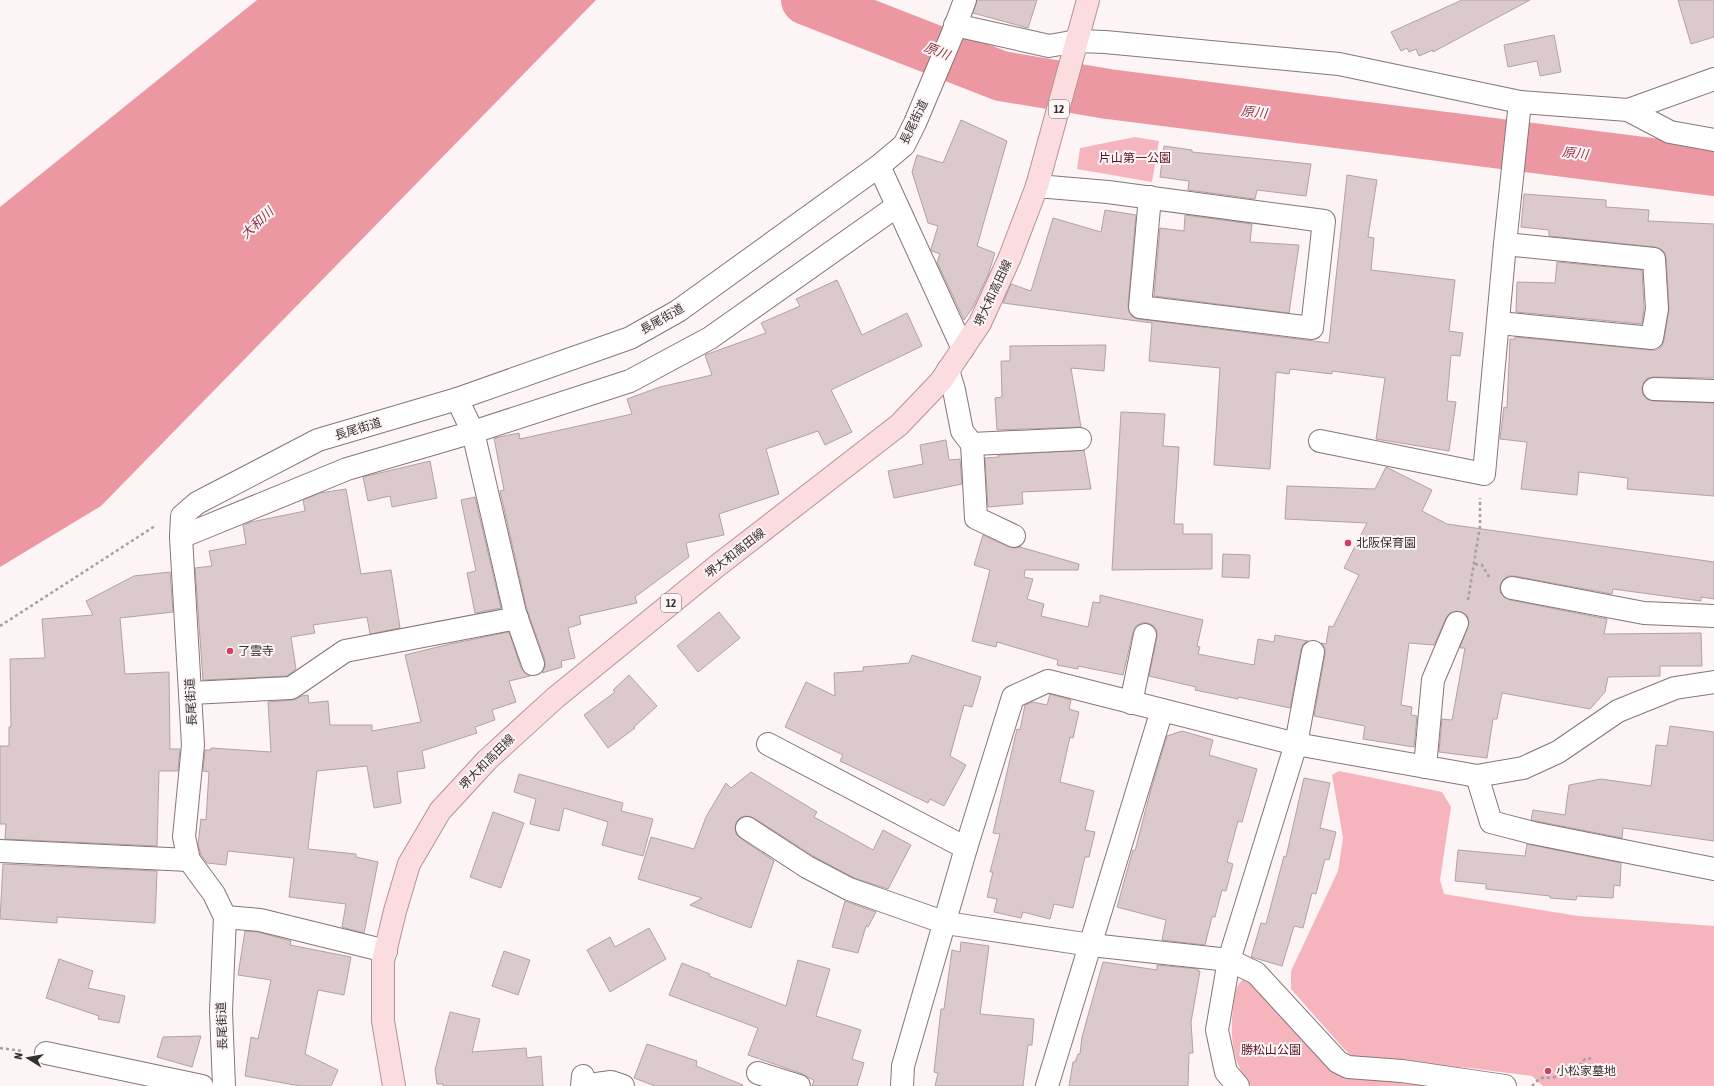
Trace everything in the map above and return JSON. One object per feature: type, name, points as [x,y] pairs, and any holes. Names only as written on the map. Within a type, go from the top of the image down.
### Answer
[{"type":"main road","name":"堺大和高田線","points":[[394,1086],[383,1020],[383,961],[395,911],[409,864],[440,811],[486,760],[556,698],[717,566],[899,425],[941,381],[980,323],[1010,257],[1037,186],[1088,0]]},
{"type":"street","name":"長尾街道","points":[[224,1086],[221,1011],[225,917],[214,894],[189,860],[184,837],[193,744],[182,526],[196,503],[318,440],[457,399],[630,338],[678,311],[879,166],[904,145],[915,123],[954,30],[964,0]]},
{"type":"street","points":[[954,30],[1074,51],[1105,42],[1339,64],[1519,110],[1628,110],[1714,79]]},
{"type":"street","points":[[1320,441],[1484,474],[1519,110]]},
{"type":"street","points":[[1628,110],[1670,132],[1714,140]]},
{"type":"street","points":[[879,166],[963,349]]},
{"type":"street","points":[[1037,186],[1150,197],[1324,221],[1312,328],[1140,307],[1150,197]]},
{"type":"street","points":[[182,526],[347,469],[473,432],[630,381],[710,338],[897,206]]},
{"type":"street","points":[[1499,323],[1652,338],[1657,309],[1654,259],[1505,244]]},
{"type":"street","points":[[948,370],[954,390],[962,431],[972,444],[976,518],[1014,536]]},
{"type":"street","points":[[1654,389],[1714,391]]},
{"type":"street","points":[[457,399],[473,432],[517,618],[533,664]]},
{"type":"street","points":[[972,444],[1080,438]]},
{"type":"street","points":[[1512,588],[1644,613],[1714,616]]},
{"type":"street","points":[[191,693],[291,688],[345,651],[517,618]]},
{"type":"street","points":[[1425,767],[1433,680],[1457,624]]},
{"type":"street","points":[[1131,703],[1145,635]]},
{"type":"street","points":[[1238,1086],[1226,1072],[1217,1030],[1229,960],[1296,744],[1313,652]]},
{"type":"street","points":[[902,1086],[903,1066],[946,923],[966,848],[1013,697],[1048,681],[1296,744],[1477,776],[1523,768],[1558,752],[1618,710],[1675,688],[1714,682]]},
{"type":"street","points":[[1047,1086],[1162,710]]},
{"type":"street","points":[[768,744],[966,848]]},
{"type":"street","points":[[1477,776],[1491,822],[1533,833],[1714,869]]},
{"type":"street","points":[[747,828],[807,867],[849,889],[946,923],[1090,945],[1229,960],[1256,973],[1338,1062],[1348,1067],[1402,1071],[1505,1086]]},
{"type":"street","points":[[0,851],[189,860]]},
{"type":"street","points":[[225,917],[260,920],[386,951]]},
{"type":"street","points":[[46,1053],[202,1086]]},
{"type":"street","points":[[758,1073],[799,1086]]},
{"type":"street","points":[[582,1081],[612,1082],[623,1086]]},
{"type":"path","points":[[1470,589],[1480,526],[1480,495]]},
{"type":"path","points":[[0,626],[162,522],[182,526]]},
{"type":"path","points":[[1532,1086],[1540,1078],[1560,1077],[1574,1071],[1586,1058],[1594,1059]]},
{"type":"green space","name":"片山第一公園","points":[[1135,137],[1159,141],[1152,182],[1077,169],[1080,148]]},
{"type":"green space","points":[[1339,771],[1442,792],[1451,807],[1440,880],[1444,894],[1578,916],[1714,926],[1714,1086],[1543,1086],[1532,1076],[1470,1068],[1366,1060],[1352,1056],[1344,1049],[1291,989],[1291,971],[1338,871],[1343,838],[1332,775]]},
{"type":"green space","name":"勝松山公園","points":[[1244,979],[1252,982],[1353,1078],[1432,1086],[1251,1086],[1239,1067],[1233,1046],[1232,1035],[1232,1012],[1236,991],[1239,983]]},
{"type":"water","name":"大和川","points":[[257,0],[596,0],[101,506],[0,567],[0,207]]},
{"type":"building","points":[[977,0],[1037,0],[1028,28],[973,13]]},
{"type":"building","points":[[1462,0],[1530,0],[1433,52],[1433,50],[1419,56],[1416,49],[1409,52],[1407,48],[1401,51],[1391,32]]},
{"type":"building","points":[[1678,0],[1714,0],[1714,37],[1691,44]]},
{"type":"building","points":[[1554,35],[1561,72],[1540,76],[1537,61],[1508,67],[1504,45]]},
{"type":"building","points":[[961,120],[1007,141],[977,246],[995,253],[988,275],[973,307],[964,320],[937,262],[940,254],[932,251],[931,249],[938,226],[928,223],[912,172],[917,155],[943,163]]},
{"type":"building","points":[[1164,146],[1192,150],[1192,152],[1311,164],[1306,196],[1257,190],[1255,199],[1188,190],[1189,181],[1160,177]]},
{"type":"building","points":[[1347,175],[1377,180],[1368,237],[1374,238],[1371,270],[1455,280],[1449,331],[1463,333],[1460,356],[1451,355],[1447,401],[1456,402],[1449,451],[1376,439],[1385,378],[1332,371],[1332,374],[1290,369],[1289,374],[1276,372],[1270,469],[1214,465],[1220,368],[1149,361],[1152,323],[1003,303],[1011,284],[1031,291],[1053,218],[1101,232],[1105,210],[1136,215],[1128,306],[1129,312],[1133,317],[1138,319],[1329,343]]},
{"type":"building","points":[[1524,194],[1606,200],[1606,207],[1649,210],[1648,221],[1714,224],[1714,378],[1654,377],[1648,378],[1644,382],[1642,389],[1643,395],[1647,399],[1653,401],[1714,403],[1714,496],[1627,489],[1628,478],[1579,472],[1577,495],[1521,489],[1527,442],[1500,439],[1504,407],[1507,408],[1510,339],[1515,339],[1515,337],[1657,350],[1662,346],[1664,340],[1669,308],[1666,258],[1665,253],[1661,249],[1655,247],[1549,236],[1549,230],[1521,227]]},
{"type":"building","points":[[1185,215],[1252,224],[1250,242],[1299,245],[1289,313],[1154,296],[1160,228],[1184,231]]},
{"type":"building","points":[[1557,262],[1642,270],[1644,308],[1642,324],[1516,312],[1517,282],[1555,283]]},
{"type":"building","points":[[837,280],[862,335],[907,313],[922,346],[831,390],[852,432],[825,445],[818,431],[766,449],[779,494],[719,514],[724,535],[686,543],[689,557],[635,597],[637,603],[579,616],[581,624],[568,628],[575,658],[561,661],[562,667],[542,673],[545,667],[545,660],[527,610],[500,491],[504,490],[494,438],[519,433],[520,439],[632,414],[627,399],[660,387],[712,375],[705,355],[766,333],[761,323],[800,306],[796,299]]},
{"type":"building","points":[[1106,345],[1104,371],[1071,368],[1081,427],[997,430],[995,398],[1002,397],[1001,361],[1010,361],[1010,346]]},
{"type":"building","points":[[1121,412],[1165,414],[1163,446],[1179,447],[1174,524],[1183,524],[1183,534],[1212,534],[1212,569],[1112,570]]},
{"type":"building","points":[[946,440],[949,460],[960,459],[962,484],[894,498],[888,471],[923,464],[920,445]]},
{"type":"building","points":[[1084,450],[1091,489],[1022,492],[1023,504],[988,507],[985,458],[999,457],[998,455]]},
{"type":"building","points":[[430,461],[437,498],[392,507],[390,496],[368,501],[363,477]]},
{"type":"building","points":[[1386,467],[1432,490],[1422,511],[1447,524],[1714,562],[1714,599],[1701,597],[1701,601],[1613,589],[1612,594],[1514,576],[1508,576],[1503,580],[1500,586],[1500,592],[1504,597],[1510,600],[1607,619],[1604,634],[1701,633],[1702,666],[1660,666],[1660,676],[1608,677],[1605,692],[1590,709],[1502,693],[1497,719],[1493,719],[1487,758],[1439,752],[1442,719],[1452,720],[1465,648],[1460,648],[1469,622],[1467,615],[1456,611],[1450,613],[1446,618],[1434,645],[1409,643],[1401,705],[1412,707],[1411,715],[1417,716],[1414,747],[1363,739],[1365,726],[1314,716],[1325,654],[1325,648],[1321,643],[1326,644],[1329,626],[1333,627],[1359,575],[1344,568],[1367,523],[1285,519],[1287,486],[1375,489]]},
{"type":"building","points":[[346,489],[361,574],[391,570],[400,628],[370,634],[367,617],[313,625],[315,633],[291,637],[296,669],[287,676],[203,680],[195,568],[212,566],[209,551],[246,544],[243,525],[305,511],[303,500],[320,493]]},
{"type":"building","points":[[475,497],[501,608],[475,613],[467,573],[476,571],[461,500]]},
{"type":"building","points":[[983,535],[1009,547],[1020,547],[1079,564],[1078,570],[1025,570],[1024,577],[1033,579],[1027,599],[1044,604],[1041,616],[1088,627],[1093,602],[1100,603],[1100,595],[1203,620],[1197,646],[1200,647],[1198,654],[1254,665],[1258,639],[1274,642],[1275,635],[1308,641],[1303,644],[1301,650],[1290,708],[1195,690],[1196,687],[1149,676],[1157,631],[1154,626],[1148,623],[1141,623],[1136,626],[1133,632],[1123,675],[1078,666],[1078,669],[1057,665],[1058,660],[997,642],[996,647],[972,641],[990,570],[974,565]]},
{"type":"building","points":[[1223,554],[1250,555],[1249,578],[1222,577]]},
{"type":"building","points":[[170,572],[173,612],[120,618],[125,674],[169,672],[170,749],[180,749],[178,771],[159,771],[157,846],[5,839],[6,824],[0,824],[0,746],[9,746],[9,727],[11,727],[10,659],[45,658],[42,619],[93,615],[86,601],[134,576]]},
{"type":"building","points":[[719,612],[740,638],[698,672],[677,646]]},
{"type":"building","points":[[509,632],[521,668],[530,676],[509,681],[516,702],[492,710],[495,720],[475,727],[477,733],[422,751],[425,768],[397,772],[401,803],[374,808],[367,766],[317,771],[308,849],[356,854],[356,857],[378,862],[364,933],[342,927],[346,904],[289,897],[294,858],[228,851],[226,865],[207,863],[201,855],[198,844],[201,819],[206,820],[209,772],[203,771],[205,750],[211,750],[211,748],[271,752],[268,702],[292,700],[308,695],[309,703],[328,701],[330,725],[372,725],[372,731],[421,722],[405,655]]},
{"type":"building","points":[[912,655],[981,677],[972,707],[964,705],[950,756],[966,765],[944,806],[930,799],[928,803],[840,761],[843,755],[785,727],[806,682],[835,696],[834,673],[863,671],[863,667],[909,663]]},
{"type":"building","points":[[629,675],[657,706],[634,727],[635,728],[608,748],[584,715],[615,692],[613,690]]},
{"type":"building","points":[[1050,694],[1071,700],[1069,709],[1079,712],[1073,738],[1070,737],[1060,782],[1094,791],[1085,830],[1095,832],[1089,857],[1085,857],[1073,908],[1054,904],[1050,919],[1023,912],[1021,918],[994,912],[997,899],[987,897],[993,872],[990,872],[1000,834],[993,833],[1017,729],[1020,730],[1025,705],[1033,702],[1047,705]]},
{"type":"building","points":[[1670,726],[1714,732],[1714,841],[1623,828],[1622,838],[1531,820],[1533,810],[1565,815],[1569,785],[1601,779],[1651,786],[1656,745],[1667,746]]},
{"type":"building","points":[[1182,731],[1213,740],[1209,755],[1257,769],[1242,822],[1238,821],[1227,862],[1233,864],[1226,891],[1222,890],[1215,917],[1212,917],[1205,945],[1162,940],[1166,920],[1117,907],[1133,850],[1135,851],[1167,736]]},
{"type":"building","points":[[751,772],[817,812],[814,817],[873,850],[883,830],[911,845],[888,889],[854,878],[813,856],[754,818],[747,816],[741,817],[736,822],[736,834],[774,861],[751,928],[690,905],[702,898],[638,879],[651,837],[694,849],[706,817],[726,783],[731,788]]},
{"type":"building","points":[[519,774],[623,803],[621,811],[653,819],[643,856],[602,845],[608,822],[564,808],[559,831],[530,824],[536,799],[514,792]]},
{"type":"building","points":[[1304,778],[1330,783],[1320,828],[1336,832],[1329,860],[1325,859],[1316,894],[1312,893],[1303,928],[1294,926],[1282,966],[1251,957],[1261,923],[1266,924],[1284,856],[1286,857]]},
{"type":"building","points":[[493,812],[524,823],[501,888],[470,877]]},
{"type":"building","points":[[1527,844],[1621,863],[1620,886],[1614,885],[1613,898],[1577,896],[1576,900],[1486,889],[1486,884],[1455,881],[1458,850],[1525,856]]},
{"type":"building","points":[[3,864],[157,871],[155,923],[57,917],[57,923],[0,919]]},
{"type":"building","points":[[845,901],[876,912],[868,927],[866,926],[858,953],[832,947]]},
{"type":"building","points":[[649,928],[666,959],[610,992],[587,950],[610,937],[615,947]]},
{"type":"building","points":[[245,931],[258,932],[291,941],[290,945],[351,957],[344,995],[318,990],[305,1054],[338,1070],[331,1086],[300,1086],[245,1076],[251,1037],[258,1039],[271,980],[238,975]]},
{"type":"building","points":[[961,942],[989,946],[980,1014],[1034,1019],[1032,1045],[1028,1045],[1023,1086],[935,1086],[938,1073],[934,1072],[941,1009],[944,1009],[952,950],[960,952]]},
{"type":"building","points":[[504,951],[530,960],[518,995],[492,986]]},
{"type":"building","points":[[59,959],[93,971],[88,988],[125,996],[119,1023],[98,1019],[99,1016],[46,998]]},
{"type":"building","points":[[798,960],[830,969],[816,1016],[861,1030],[852,1059],[864,1063],[857,1086],[812,1086],[814,1080],[803,1074],[748,1055],[758,1028],[669,995],[682,963],[710,974],[709,976],[786,1006]]},
{"type":"building","points":[[1103,962],[1157,970],[1157,965],[1198,969],[1198,971],[1200,971],[1191,1022],[1193,1053],[1189,1053],[1188,1086],[1069,1086],[1073,1062],[1075,1062],[1078,1054],[1080,1054],[1082,1037]]},
{"type":"building","points":[[450,1012],[480,1019],[472,1052],[526,1048],[527,1058],[541,1056],[543,1086],[443,1086],[443,1084],[437,1084],[435,1070]]},
{"type":"building","points":[[201,1036],[192,1067],[157,1057],[163,1037]]},
{"type":"building","points":[[647,1044],[697,1061],[696,1066],[743,1085],[655,1086],[634,1078]]},
{"type":"waterway","name":"原川","points":[[806,0],[1001,76],[1108,94],[1714,171]]},
{"type":"place","name":"北阪保育園","points":[[1348,543]]},
{"type":"place","name":"了雲寺","points":[[230,651]]},
{"type":"place","name":"小松家墓地","points":[[1548,1071]]}]
